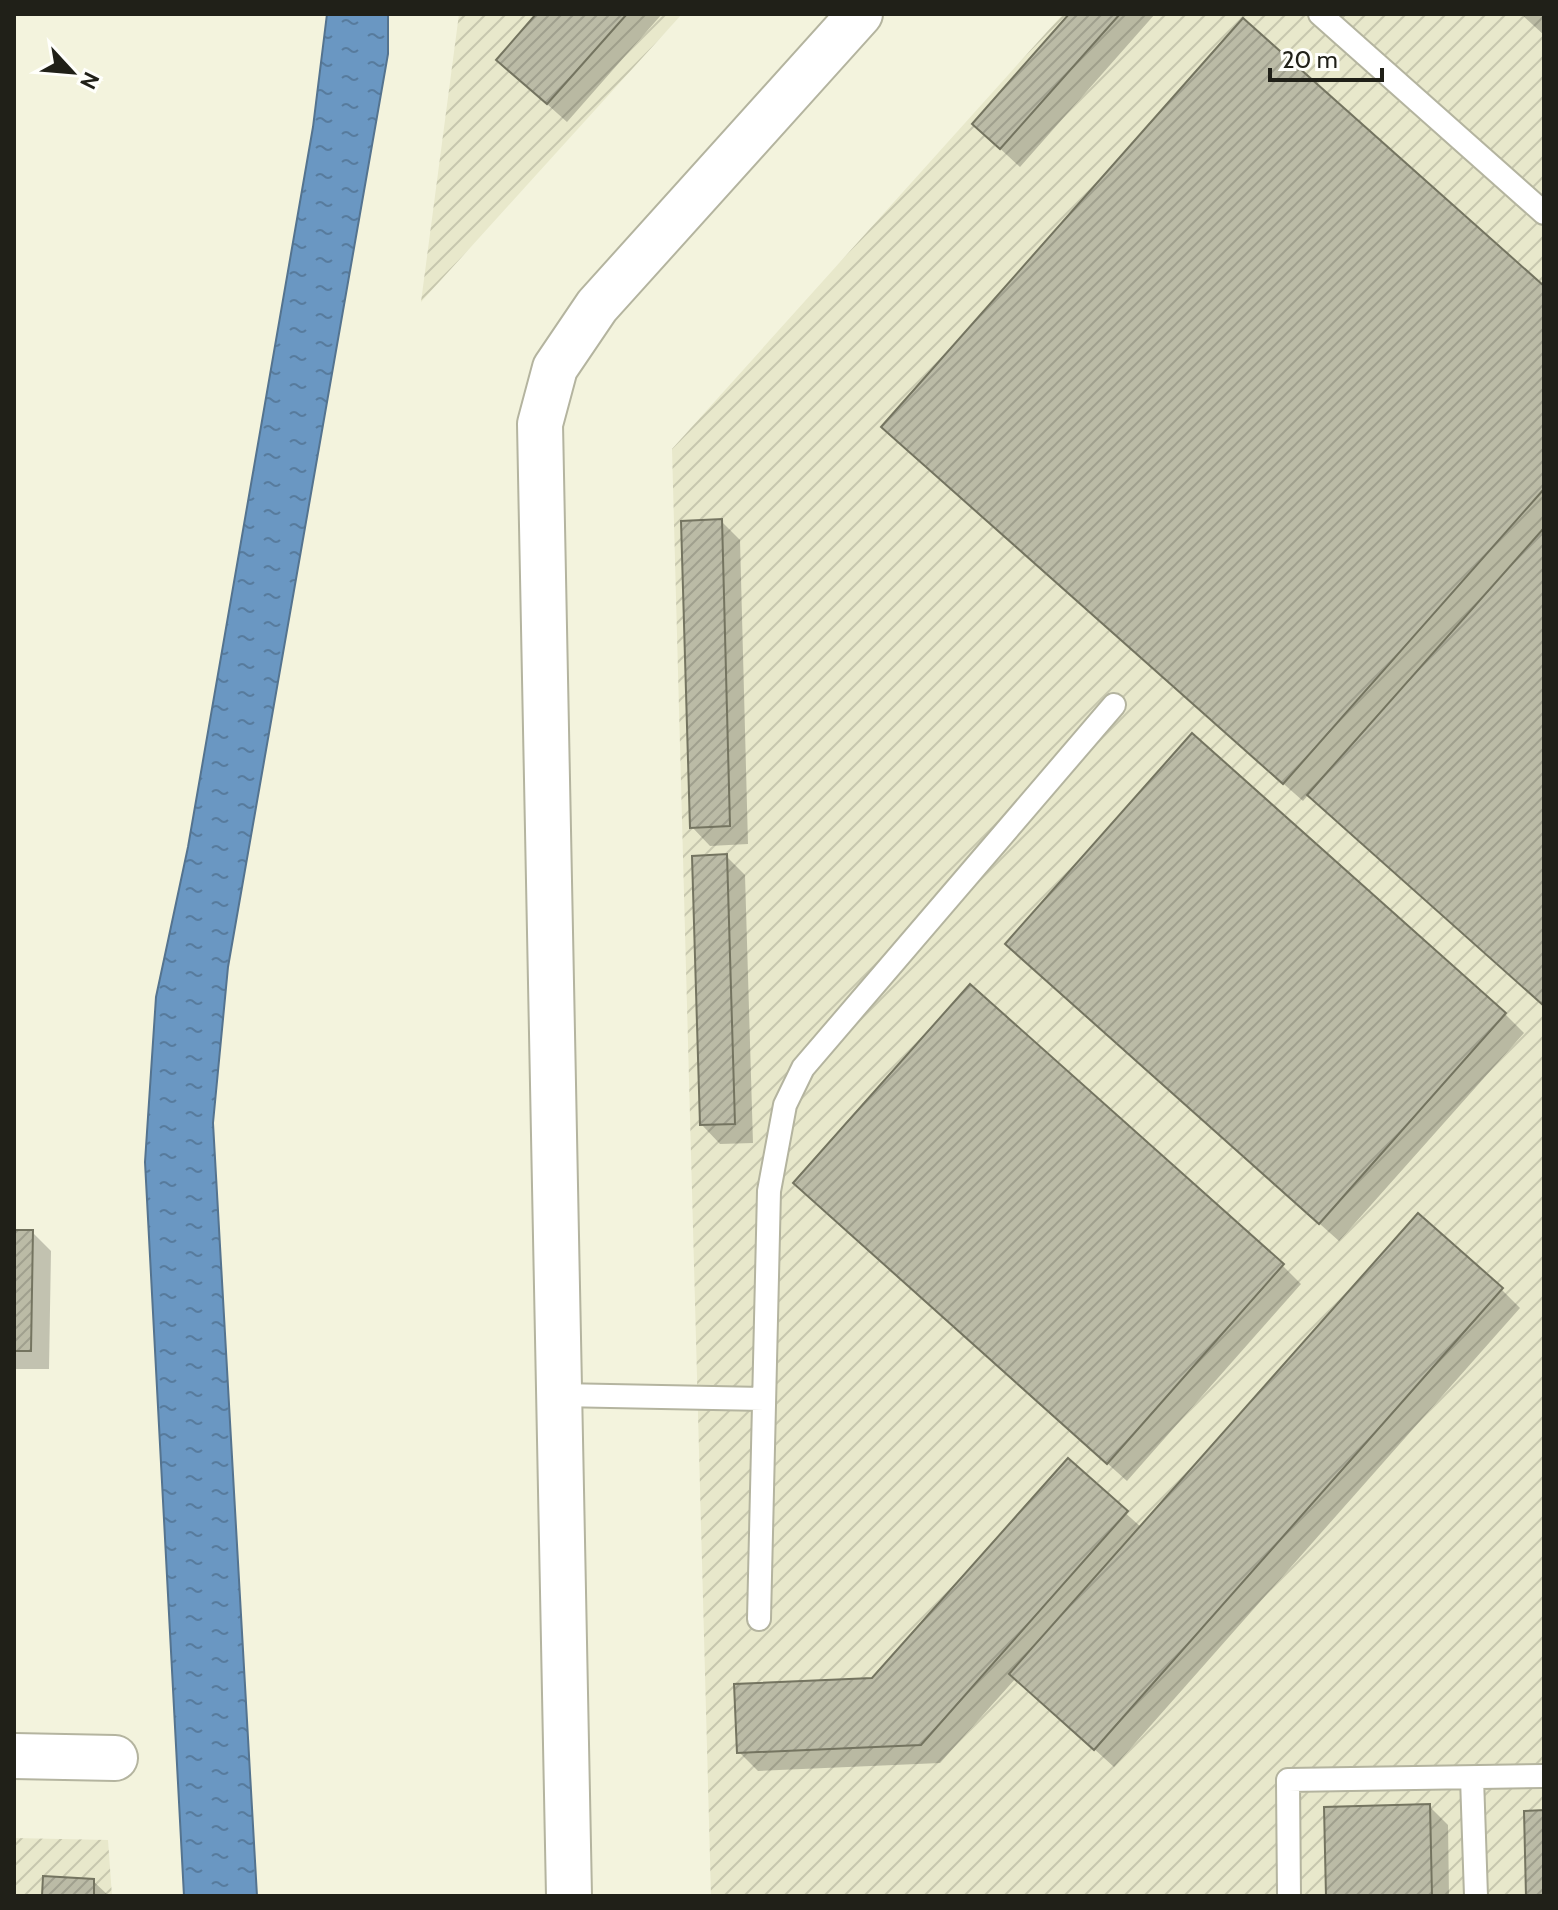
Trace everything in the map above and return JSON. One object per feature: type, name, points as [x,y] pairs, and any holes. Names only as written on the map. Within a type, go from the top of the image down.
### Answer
[{"type":"street","points":[[569,1896],[540,424],[555,368],[597,306],[860,14]]},
{"type":"street","points":[[14,1756],[115,1758]]},
{"type":"lane","points":[[1320,14],[1544,213]]},
{"type":"lane","points":[[759,1619],[769,1191],[785,1105],[803,1068],[1114,705]]},
{"type":"lane","points":[[559,1395],[764,1399]]},
{"type":"lane","points":[[1289,1896],[1288,1780],[1544,1776]]},
{"type":"lane","points":[[1472,1778],[1476,1896]]},
{"type":"shaded area","points":[[459,14],[682,14],[421,302]]},
{"type":"shaded area","points":[[1063,14],[1544,14],[1544,1896],[711,1896],[672,449]]},
{"type":"shaded area","points":[[14,1838],[108,1840],[112,1896],[14,1896]]},
{"type":"water","points":[[327,14],[388,14],[388,54],[228,967],[213,1123],[257,1896],[184,1896],[145,1162],[156,997],[188,847],[313,127]]},
{"type":"building","points":[[536,14],[627,14],[547,104],[496,60]]},
{"type":"building","points":[[1069,14],[1120,14],[1000,149],[972,124]]},
{"type":"building","points":[[1243,18],[1544,286],[1544,489],[1283,784],[881,427]]},
{"type":"building","points":[[722,519],[730,826],[690,828],[681,521]]},
{"type":"building","points":[[1544,528],[1544,1006],[1307,795]]},
{"type":"building","points":[[1192,733],[1506,1013],[1319,1224],[1005,944]]},
{"type":"building","points":[[727,854],[735,1124],[700,1125],[692,856]]},
{"type":"building","points":[[970,984],[1284,1264],[1107,1464],[793,1183]]},
{"type":"building","points":[[1418,1213],[1503,1288],[1094,1750],[1009,1674]]},
{"type":"building","points":[[14,1230],[33,1230],[31,1351],[14,1351]]},
{"type":"building","points":[[1068,1458],[1128,1511],[921,1745],[737,1753],[734,1684],[872,1678]]},
{"type":"building","points":[[1430,1804],[1432,1896],[1326,1896],[1324,1807]]},
{"type":"building","points":[[1544,1810],[1544,1896],[1526,1896],[1524,1811]]},
{"type":"building","points":[[43,1876],[94,1879],[94,1896],[42,1896]]}]
